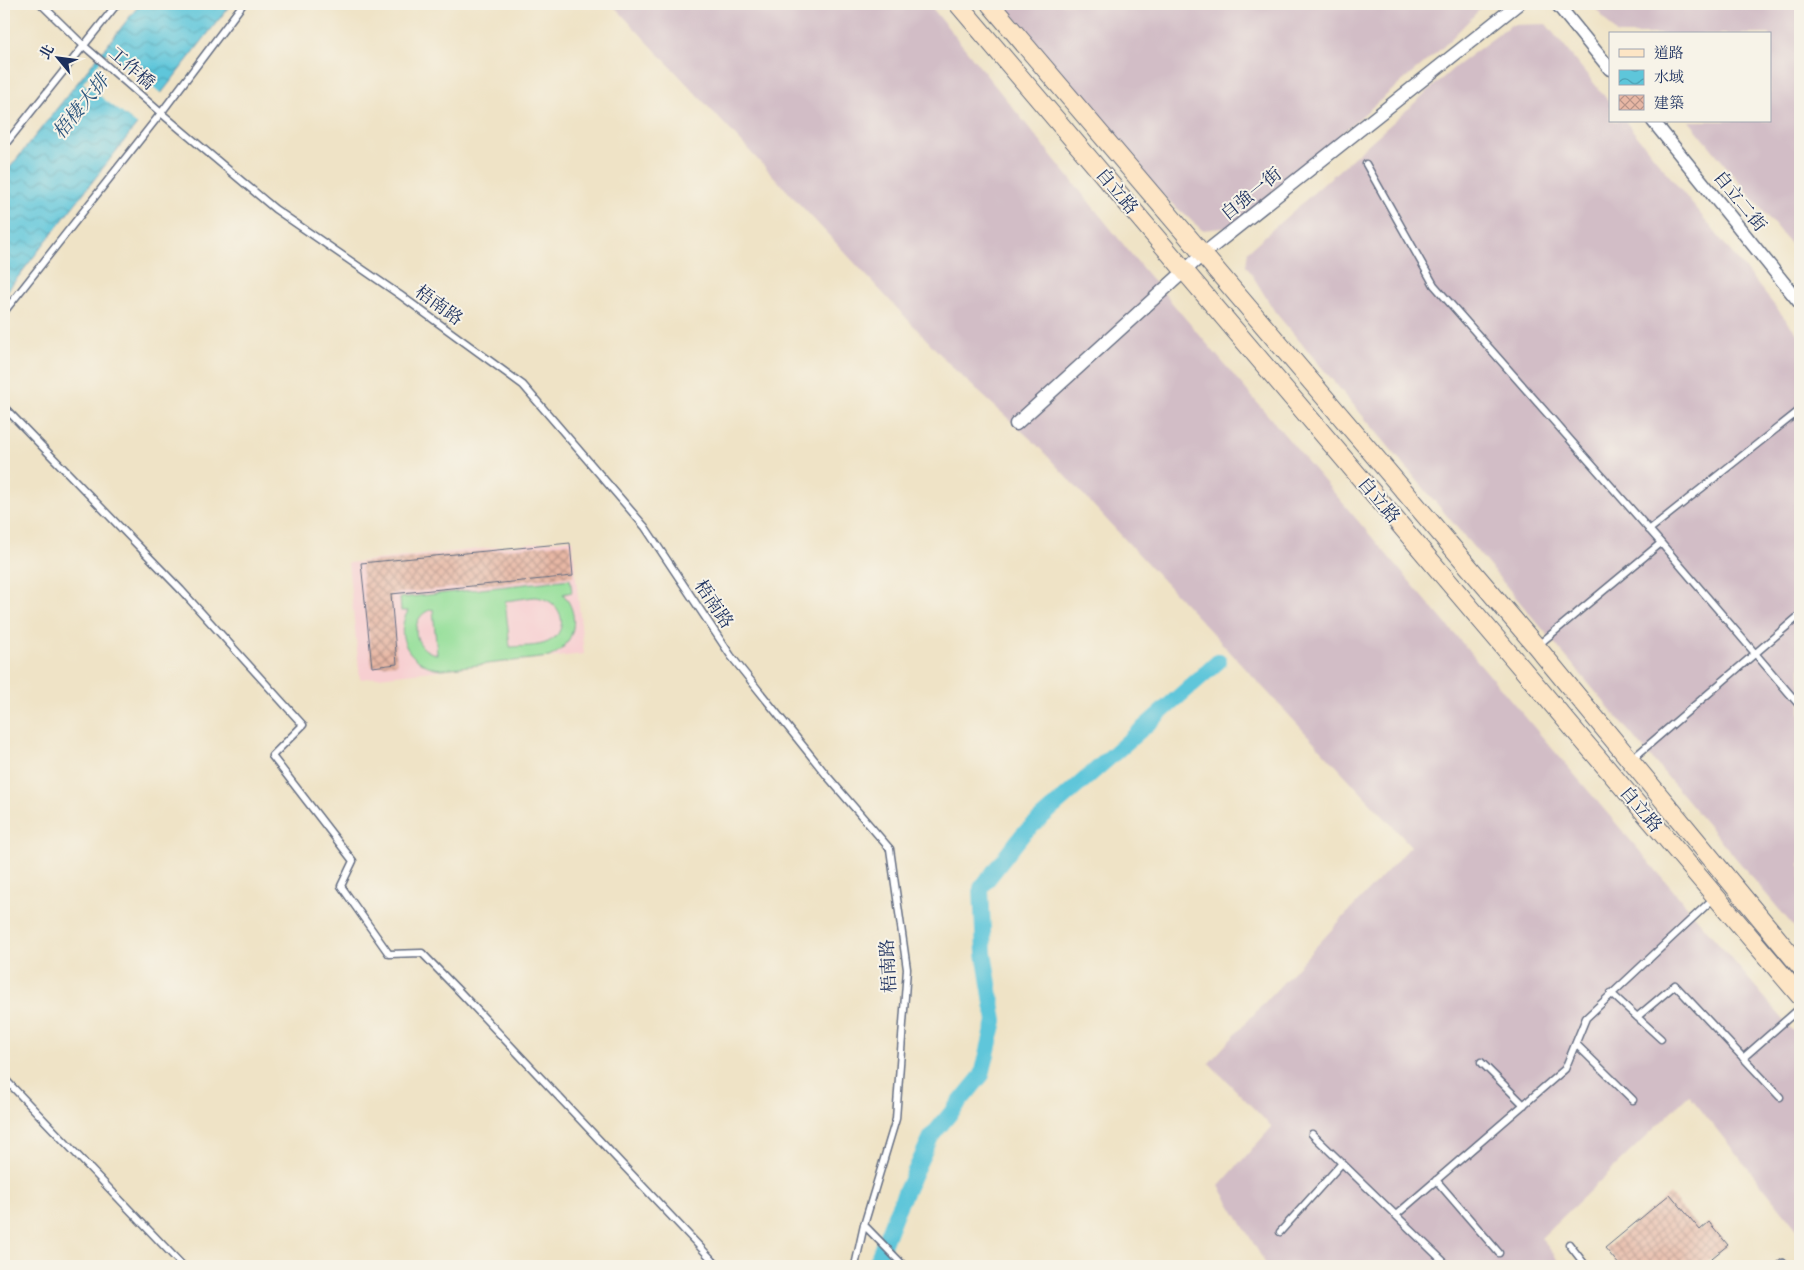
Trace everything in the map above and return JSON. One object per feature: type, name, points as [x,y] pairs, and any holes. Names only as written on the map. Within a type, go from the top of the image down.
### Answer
[{"type":"street","name":"自立路","points":[[958,4],[1800,996]]},
{"type":"street","name":"自立路","points":[[990,4],[1536,646],[1800,966]]},
{"type":"street","name":"自強一街","points":[[1016,424],[1186,272],[1202,255],[1518,4]]},
{"type":"street","points":[[1557,4],[1609,68]]},
{"type":"street","name":"自立二街","points":[[1654,122],[1800,303]]},
{"type":"lane","points":[[41,4],[83,45]]},
{"type":"lane","points":[[4,146],[117,4]]},
{"type":"lane","points":[[4,312],[161,113],[243,4]]},
{"type":"lane","name":"工作橋","points":[[83,45],[161,113]]},
{"type":"lane","name":"梧南路","points":[[161,113],[276,209],[400,295],[522,385],[645,527],[731,656],[828,777],[890,849],[907,969],[897,1110],[896,1119],[864,1225],[855,1266]]},
{"type":"lane","points":[[1366,164],[1434,285],[1661,543],[1800,706]]},
{"type":"lane","points":[[4,407],[182,590],[303,725],[272,756],[353,861],[341,886],[389,954],[422,953],[718,1266]]},
{"type":"lane","points":[[1649,530],[1800,410]]},
{"type":"lane","points":[[1536,646],[1661,543]]},
{"type":"lane","points":[[1630,760],[1800,615]]},
{"type":"lane","points":[[1396,1215],[1565,1069],[1586,1018],[1715,897]]},
{"type":"lane","points":[[1637,1017],[1675,985],[1780,1097]]},
{"type":"lane","points":[[1611,993],[1660,1039]]},
{"type":"lane","points":[[1743,1058],[1800,1008]]},
{"type":"lane","points":[[1576,1044],[1633,1100]]},
{"type":"lane","points":[[1481,1062],[1524,1104]]},
{"type":"lane","points":[[4,1078],[183,1266]]},
{"type":"lane","points":[[1312,1134],[1445,1263]]},
{"type":"lane","points":[[1280,1232],[1342,1164]]},
{"type":"lane","points":[[1436,1180],[1499,1253]]},
{"type":"lane","points":[[864,1225],[904,1266]]},
{"type":"lane","points":[[1569,1244],[1586,1266]]},
{"type":"lane","points":[[1779,1266],[1783,1263],[1786,1266]]},
{"type":"shaded area","points":[[612,4],[929,4],[1144,270],[1800,1039],[1800,1233],[1689,1095],[1541,1238],[1563,1266],[1267,1266],[1219,1186],[1272,1127],[1209,1063],[1411,846],[1036,444],[955,370]]},
{"type":"shaded area","points":[[1003,4],[1485,4],[1443,47],[1231,227],[1202,230],[1157,190]]},
{"type":"shaded area","points":[[1592,4],[1800,4],[1800,256],[1690,122],[1772,122],[1772,32],[1615,32]]},
{"type":"shaded area","points":[[1546,24],[1609,102],[1609,122],[1626,122],[1800,337],[1800,934],[1275,312],[1246,265],[1248,251],[1455,67],[1511,25]]},
{"type":"shaded area","points":[[572,539],[584,654],[360,679],[348,563]]},
{"type":"green space","points":[[570,579],[572,592],[563,594],[569,602],[572,611],[573,629],[565,645],[549,657],[442,669],[422,663],[408,649],[402,631],[408,611],[401,611],[400,598]],"holes":[[[534,597],[544,599],[557,609],[562,623],[560,630],[555,637],[544,644],[510,647],[505,601]],[[433,609],[437,654],[428,651],[422,646],[416,632],[420,618],[425,612]]]},
{"type":"water","name":"梧棲大排","points":[[140,4],[231,4],[4,295],[4,175]]},
{"type":"pier","points":[[108,51],[163,95],[139,126],[83,83]]},
{"type":"building","points":[[570,543],[573,576],[391,594],[397,664],[372,667],[361,563]]},
{"type":"building","points":[[1670,1194],[1700,1230],[1709,1222],[1728,1245],[1702,1266],[1620,1266],[1605,1248]]},
{"type":"waterway","points":[[875,1266],[897,1210],[931,1137],[982,1075],[995,1021],[984,953],[981,888],[1023,834],[1219,661]]}]
